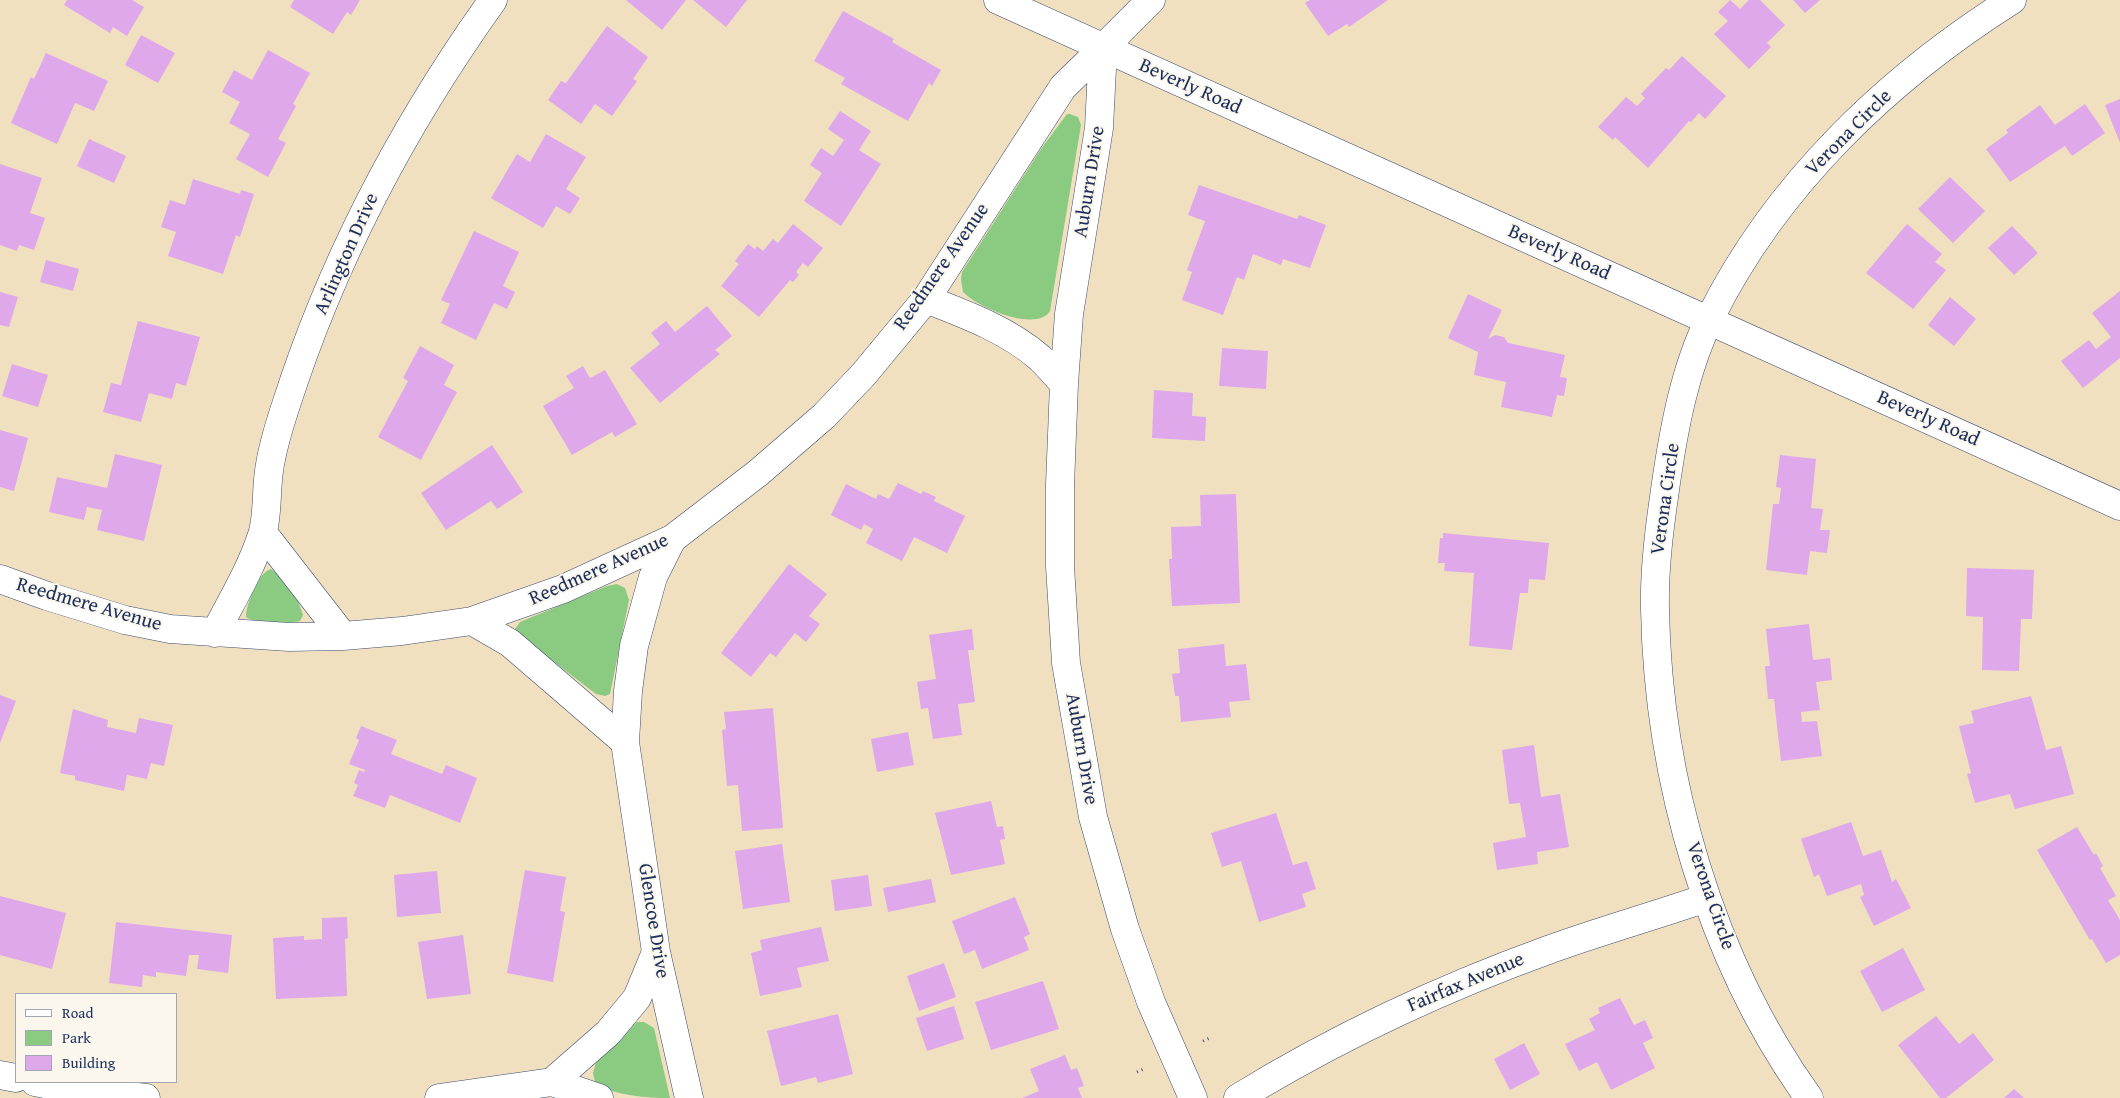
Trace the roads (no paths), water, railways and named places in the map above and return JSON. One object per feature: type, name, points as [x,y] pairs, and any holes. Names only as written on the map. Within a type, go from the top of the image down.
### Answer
[{"type":"street","name":"Arlington Drive","points":[[215,633],[237,591],[263,533],[269,470],[276,440],[286,404],[319,316],[369,204],[418,116],[493,0]]},
{"type":"street","name":"Beverly Road","points":[[998,0],[2120,506]]},
{"type":"street","points":[[1103,48],[1151,0]]},
{"type":"street","name":"Verona Circle","points":[[1809,1098],[1764,1026],[1721,937],[1706,898],[1686,826],[1670,754],[1663,710],[1655,608],[1660,527],[1670,456],[1681,403],[1709,320],[1761,232],[1782,202],[1815,163],[1878,101],[1947,45],[2012,0]]},
{"type":"street","name":"Reedmere Avenue","points":[[0,579],[47,596],[125,620],[170,629],[289,637],[343,636],[402,631],[472,621],[563,589],[672,539],[758,473],[824,416],[864,374],[926,299],[1063,87],[1103,48]]},
{"type":"street","name":"Auburn Drive","points":[[1103,48],[1099,128],[1069,314],[1064,384],[1060,485],[1061,585],[1066,663],[1093,817],[1128,938],[1152,1002],[1193,1098]]},
{"type":"street","points":[[926,299],[956,310],[1005,333],[1039,358],[1064,384]]},
{"type":"street","points":[[263,533],[343,636]]},
{"type":"street","name":"Glencoe Drive","points":[[672,539],[653,577],[636,638],[628,691],[625,742],[656,952],[689,1098]]},
{"type":"street","points":[[472,621],[510,643],[625,742]]},
{"type":"street","name":"Fairfax Avenue","points":[[1238,1098],[1303,1060],[1414,1004],[1473,978],[1549,949],[1706,898]]},
{"type":"street","points":[[552,1082],[608,1033],[637,998],[656,952]]},
{"type":"street","points":[[0,1075],[15,1078]]},
{"type":"street","points":[[439,1098],[552,1082],[599,1098]]},
{"type":"street","points":[[40,1083],[75,1090],[146,1098]]}]
